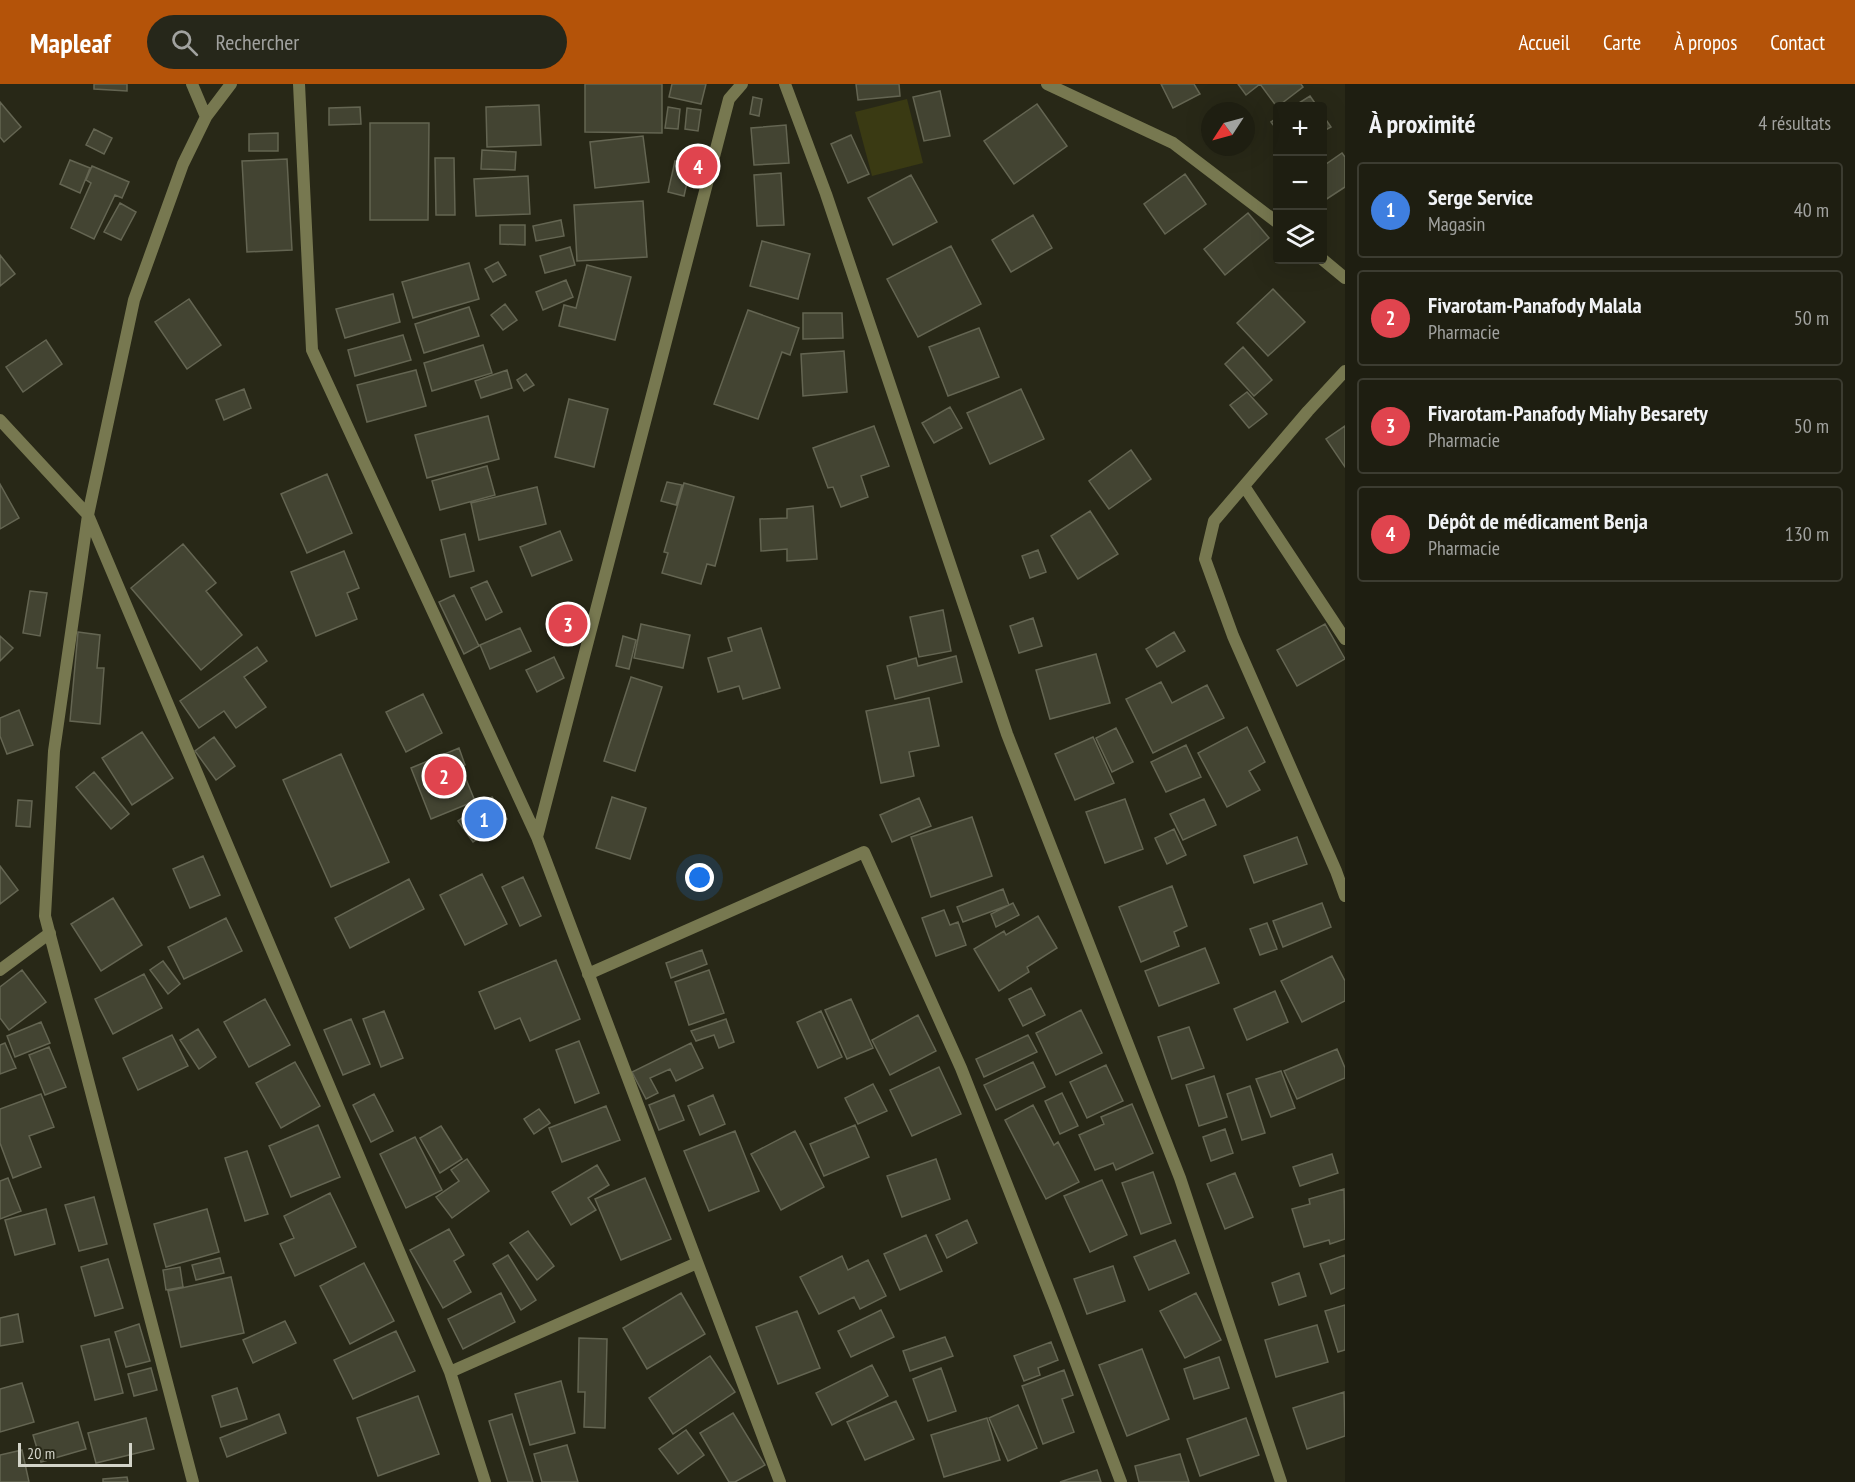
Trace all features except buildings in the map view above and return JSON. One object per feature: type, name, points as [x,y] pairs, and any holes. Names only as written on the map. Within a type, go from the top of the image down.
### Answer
[{"type":"street","points":[[192,84],[206,117]]},
{"type":"street","points":[[193,1482],[45,916],[54,751],[88,515],[134,300],[183,164],[206,117],[231,84]]},
{"type":"street","points":[[299,84],[312,350],[537,837],[780,1482]]},
{"type":"street","points":[[537,837],[729,99],[742,84]]},
{"type":"street","points":[[785,84],[826,194],[1008,734],[1180,1178],[1281,1482]]},
{"type":"street","points":[[1047,84],[1173,143],[1273,219]]},
{"type":"street","points":[[1327,262],[1345,278]]},
{"type":"street","points":[[1345,371],[1214,521],[1205,559],[1233,636],[1345,896]]},
{"type":"street","points":[[0,420],[88,515],[450,1372],[484,1482]]},
{"type":"street","points":[[1244,486],[1345,639]]},
{"type":"street","points":[[588,974],[864,852],[961,1068],[1121,1482]]},
{"type":"street","points":[[0,970],[50,933]]},
{"type":"street","points":[[450,1372],[697,1263]]},
{"type":"shaded area","points":[[907,99],[923,163],[872,176],[855,112]]},
{"type":"place","name":"Dépôt de médicament Benja","points":[[698,166]]},
{"type":"place","name":"Fivarotam-Panafody Miahy Besarety","points":[[568,624]]},
{"type":"place","name":"Fivarotam-Panafody Malala","points":[[444,776]]},
{"type":"place","name":"Serge Service","points":[[484,819]]}]
